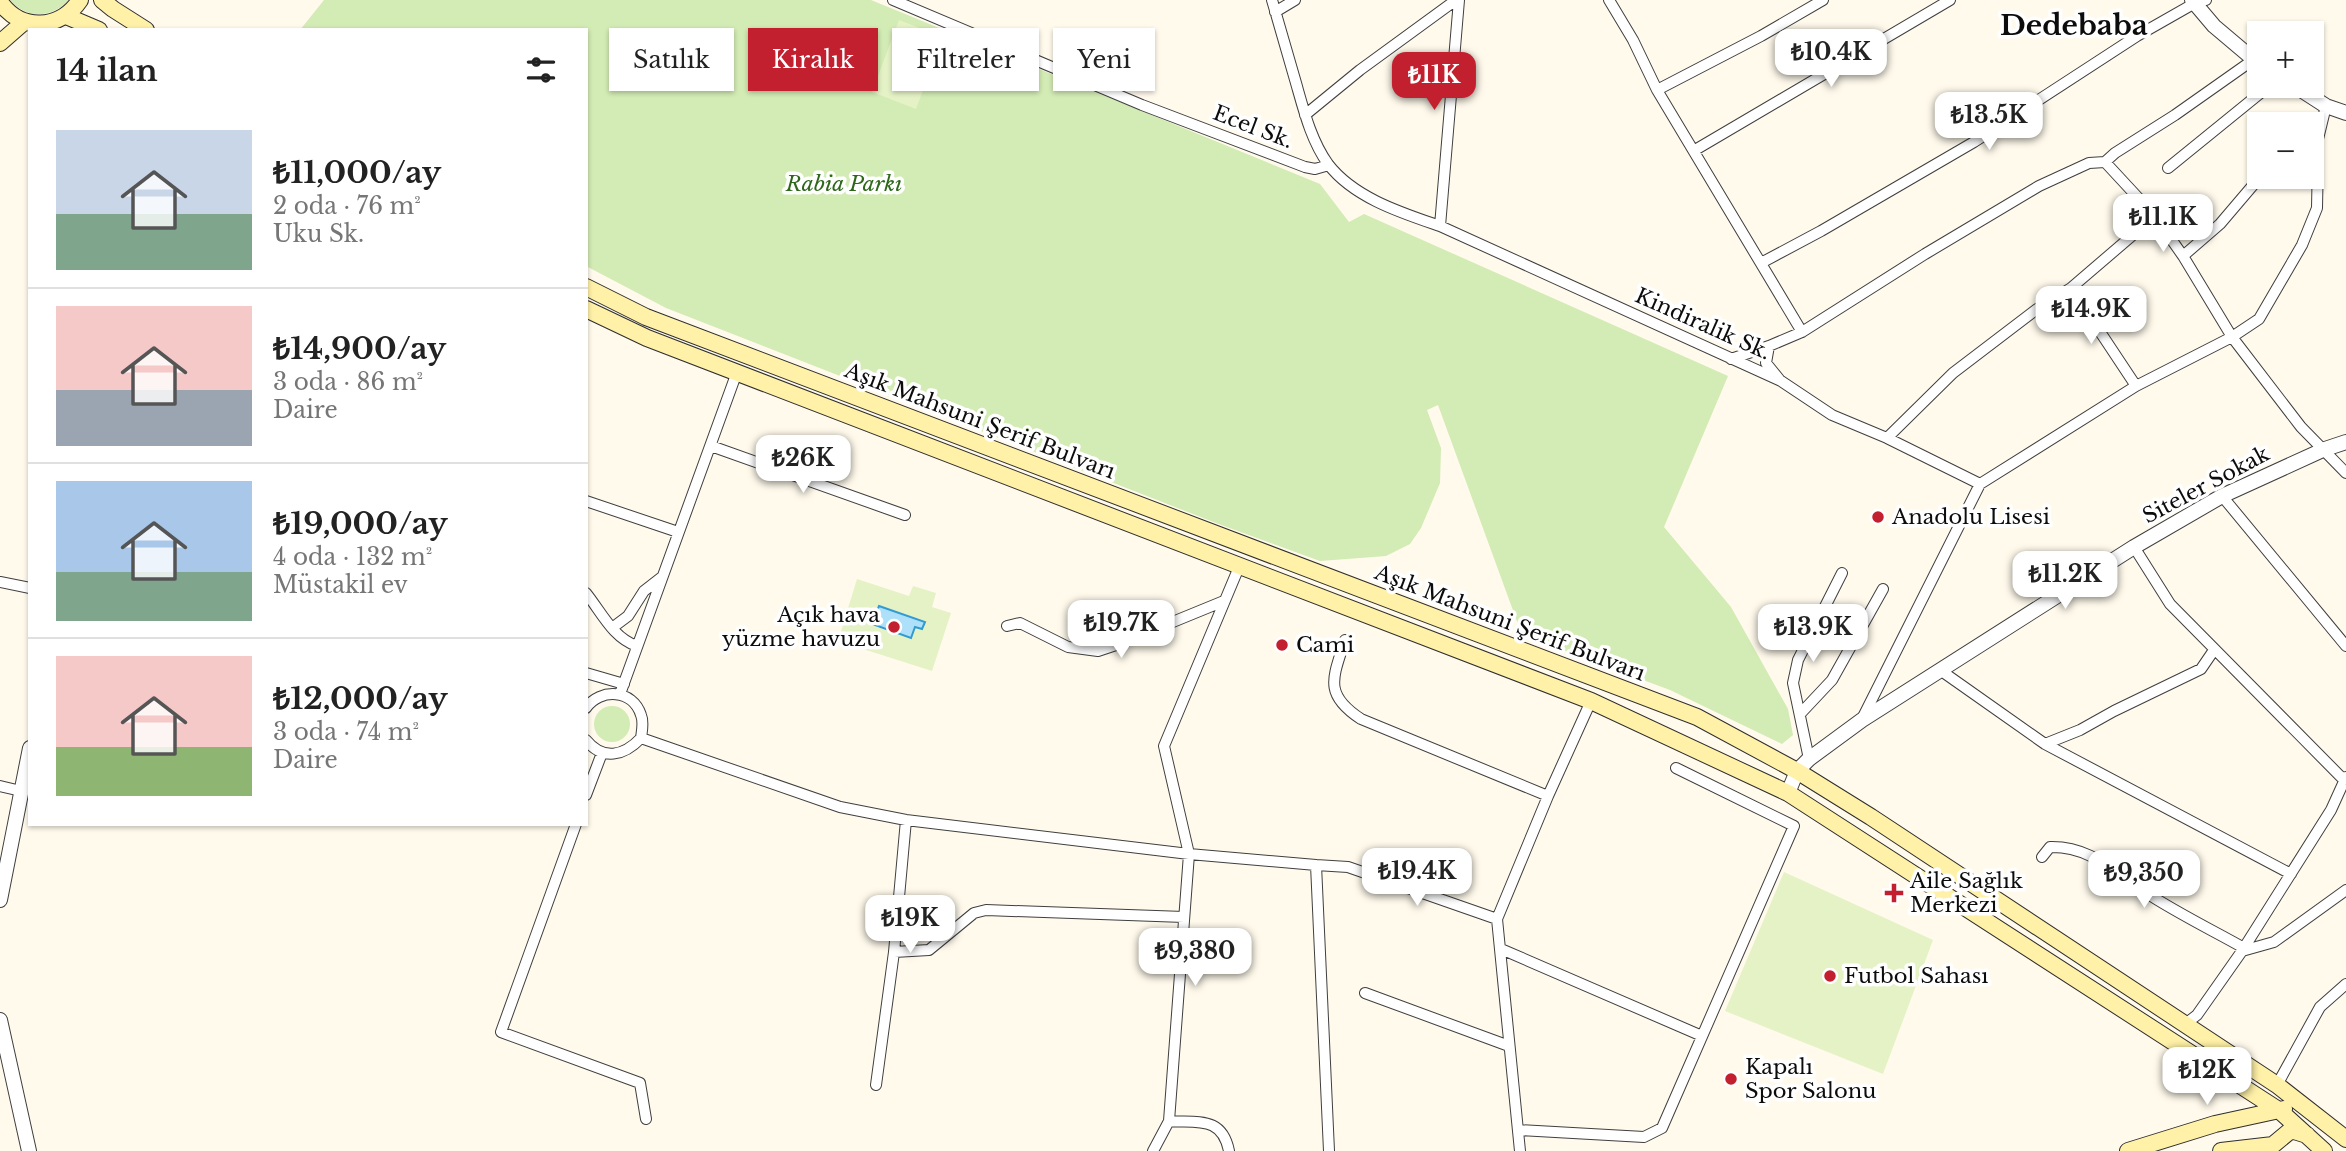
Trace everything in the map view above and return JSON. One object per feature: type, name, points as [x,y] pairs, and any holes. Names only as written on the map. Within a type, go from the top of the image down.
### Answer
[{"type":"main road","points":[[0,2],[24,22],[42,24],[66,16],[80,0]]},
{"type":"main road","points":[[102,0],[143,28]]},
{"type":"main road","points":[[66,16],[94,28]]},
{"type":"main road","points":[[0,43],[24,22]]},
{"type":"main road","name":"Aşık Mahsuni Şerif Bulvarı","points":[[588,288],[646,317],[1697,717],[1797,771],[1968,880],[2277,1085],[2346,1139]]},
{"type":"main road","name":"Aşık Mahsuni Şerif Bulvarı","points":[[588,310],[647,338],[1591,701],[1788,793],[2280,1111],[2312,1146],[2324,1151]]},
{"type":"main road","points":[[2129,1151],[2215,1124],[2280,1111],[2299,1101]]},
{"type":"main road","points":[[2221,1151],[2274,1148],[2291,1130],[2312,1146],[2317,1127],[2313,1112]]},
{"type":"street","name":"Ecel Sk.","points":[[893,0],[1142,105],[1305,167],[1315,169],[1329,165]]},
{"type":"street","name":"Kindiralik Sk.","points":[[1272,0],[1305,115],[1317,146],[1329,165],[1353,186],[1391,209],[1440,226],[1781,381],[1832,415],[1888,438],[1980,484]]},
{"type":"street","points":[[1275,12],[1296,0]]},
{"type":"street","points":[[1305,115],[1360,70],[1458,0]]},
{"type":"street","points":[[1440,226],[1458,0]]},
{"type":"street","points":[[1657,90],[1823,0]]},
{"type":"street","points":[[1695,150],[1950,0]]},
{"type":"street","points":[[1613,1],[1657,90],[1802,332]]},
{"type":"street","points":[[1761,263],[1974,142],[2082,71],[2198,1],[2214,26],[2247,54]]},
{"type":"street","points":[[1731,359],[1802,332],[2039,186],[2089,163],[2105,162],[2247,68]]},
{"type":"street","points":[[2168,168],[2254,98]]},
{"type":"street","points":[[2314,98],[2346,113]]},
{"type":"street","points":[[2324,113],[2326,106]]},
{"type":"street","points":[[2105,162],[2155,216],[2183,256],[2232,337],[2301,426],[2346,473]]},
{"type":"street","points":[[2183,256],[2220,224],[2250,189]]},
{"type":"street","points":[[1862,720],[1980,484],[2136,386],[2232,337],[2259,319],[2302,245],[2317,208],[2317,189]]},
{"type":"street","points":[[1888,438],[1953,373],[2036,309],[2071,288],[2155,216]]},
{"type":"street","points":[[2071,288],[2136,386]]},
{"type":"street","points":[[1769,346],[1766,363],[1781,381]]},
{"type":"street","points":[[622,689],[737,372]]},
{"type":"street","name":"Siteler Sokak","points":[[1788,793],[1797,771],[1809,759],[1862,720],[2134,547],[2222,496],[2346,442]]},
{"type":"street","points":[[711,446],[905,515]]},
{"type":"street","points":[[2222,496],[2346,646]]},
{"type":"street","points":[[588,502],[678,532]]},
{"type":"street","points":[[2134,547],[2170,604],[2345,779],[2331,810],[2243,950],[2197,1015],[2184,1025]]},
{"type":"street","points":[[1153,1151],[1168,1121],[1189,854],[1164,746],[1238,567]]},
{"type":"street","points":[[1809,759],[1793,683],[1798,660],[1842,573]]},
{"type":"street","points":[[612,628],[628,616],[644,591],[662,577]]},
{"type":"street","points":[[0,582],[28,588]]},
{"type":"street","points":[[1801,713],[1832,680],[1883,589]]},
{"type":"street","points":[[588,596],[612,628],[627,642],[637,646]]},
{"type":"street","points":[[1007,626],[1020,623],[1068,647],[1098,651],[1119,645],[1224,601]]},
{"type":"street","points":[[1345,640],[1334,673],[1335,695],[1345,708],[1361,719],[1548,796]]},
{"type":"street","points":[[2045,744],[2080,730],[2201,670],[2214,650]]},
{"type":"street","points":[[1940,670],[2045,744],[2291,874]]},
{"type":"street","points":[[588,674],[622,689],[641,713],[643,723],[641,738],[624,752],[613,755],[601,753],[588,742]]},
{"type":"street","points":[[588,706],[598,697],[622,689]]},
{"type":"street","points":[[1520,1151],[1497,919],[1591,701]]},
{"type":"street","points":[[641,738],[840,807],[906,820],[1189,854],[1348,867],[1497,919]]},
{"type":"street","points":[[588,789],[601,753]]},
{"type":"street","points":[[0,900],[28,758]]},
{"type":"street","points":[[1518,1130],[1644,1137],[1662,1128],[1794,826],[1676,768]]},
{"type":"street","points":[[0,786],[21,791]]},
{"type":"street","points":[[876,1085],[894,952],[906,820]]},
{"type":"street","points":[[575,826],[501,1032],[640,1083],[646,1119]]},
{"type":"street","points":[[2042,857],[2050,846],[2068,846],[2090,854],[2146,893],[2243,950],[2274,942],[2346,890]]},
{"type":"street","points":[[1316,865],[1329,1151]]},
{"type":"street","points":[[894,952],[929,950],[974,913],[986,910],[1184,917]]},
{"type":"street","points":[[1501,949],[1702,1036]]},
{"type":"street","points":[[2277,1085],[2319,1007],[2346,984]]},
{"type":"street","points":[[1365,993],[1509,1046]]},
{"type":"street","points":[[0,1020],[29,1151]]},
{"type":"street","points":[[1168,1121],[1220,1128],[1227,1138],[1229,1151]]},
{"type":"green space","points":[[10,0],[69,0],[55,10],[32,14]]},
{"type":"green space","name":"Rabia Parkı","points":[[324,0],[871,0],[939,28],[892,28],[892,91],[1039,91],[1039,69],[1053,75],[1053,91],[1093,91],[1320,184],[1349,222],[1364,214],[1728,376],[1664,527],[1731,607],[1788,709],[1793,735],[1782,744],[1670,690],[1522,635],[1438,405],[1427,410],[1441,448],[1440,483],[1421,528],[1410,544],[1386,556],[1320,561],[666,308],[588,267],[588,28],[302,28]]},
{"type":"green space","points":[[899,20],[920,28],[896,28]]},
{"type":"green space","points":[[892,39],[892,91],[923,91],[916,109],[872,92],[878,91],[878,76]]},
{"type":"green space","name":"Açık hava yüzme havuzu","points":[[857,579],[909,596],[913,586],[936,593],[932,607],[951,613],[932,671],[838,641]]},
{"type":"green space","points":[[612,706],[625,711],[630,724],[625,737],[612,742],[599,737],[594,724],[599,711]]},
{"type":"green space","name":"Futbol Sahası","points":[[1784,872],[1933,940],[1883,1074],[1725,1011]]},
{"type":"water","name":"Açık hava yüzme havuzu","points":[[879,606],[925,622],[922,629],[915,627],[911,638],[872,624]]},
{"type":"place","name":"Anadolu Lisesi","points":[[1878,517]]},
{"type":"place","name":"Açık hava yüzme havuzu","points":[[894,627]]},
{"type":"place","name":"Cami","points":[[1282,645]]},
{"type":"place","name":"Aile Sağlık Merkezi","points":[[1894,893]]},
{"type":"place","name":"Futbol Sahası","points":[[1830,976]]},
{"type":"place","name":"Kapalı Spor Salonu","points":[[1731,1079]]},
{"type":"district","name":"Dedebaba","points":[[2074,25]]}]
